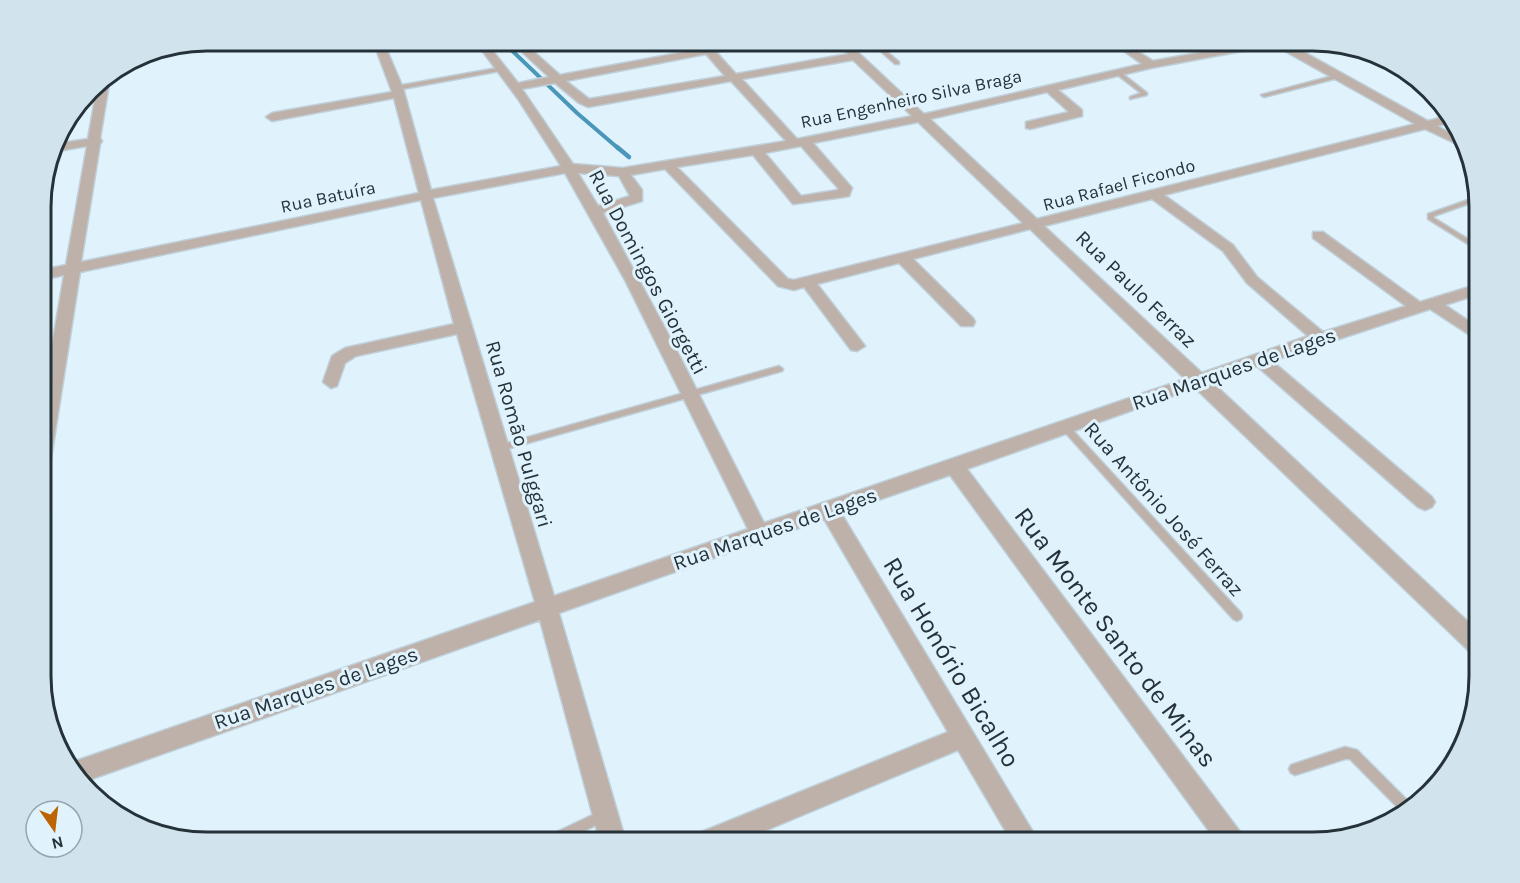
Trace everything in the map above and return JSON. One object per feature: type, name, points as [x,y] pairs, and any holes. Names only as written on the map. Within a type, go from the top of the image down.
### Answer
[{"type":"street","name":"Rua Romão Pulggari","points":[[382,51],[398,91],[610,832]]},
{"type":"street","name":"Rua Domingos Giorgetti","points":[[489,51],[516,87],[596,211],[760,534]]},
{"type":"street","points":[[527,51],[583,102],[597,103],[856,56]]},
{"type":"street","points":[[516,87],[703,51]]},
{"type":"street","points":[[709,51],[733,78],[845,188],[844,193],[798,201],[756,151]]},
{"type":"street","name":"Rua Paulo Ferraz","points":[[851,51],[1469,637]]},
{"type":"street","points":[[1131,51],[1150,64]]},
{"type":"street","name":"Rua Engenheiro Silva Braga","points":[[623,172],[756,151],[920,118],[1150,64],[1221,51]]},
{"type":"street","points":[[1294,51],[1454,140]]},
{"type":"street","points":[[1030,125],[1078,113],[1049,88]]},
{"type":"street","points":[[272,117],[398,91]]},
{"type":"street","points":[[51,391],[96,141],[102,92]]},
{"type":"street","name":"Rua Rafael Ficondo","points":[[801,283],[1442,120]]},
{"type":"street","points":[[63,146],[96,141]]},
{"type":"street","points":[[668,165],[783,283],[801,283],[857,346]]},
{"type":"street","name":"Rua Batuíra","points":[[51,273],[426,195],[569,168],[623,172]]},
{"type":"street","points":[[596,211],[637,198],[635,190],[623,172]]},
{"type":"street","points":[[1154,194],[1228,248],[1252,280],[1320,339]]},
{"type":"street","points":[[1318,235],[1426,306],[1469,330]]},
{"type":"street","points":[[903,258],[967,322]]},
{"type":"street","name":"Rua Marques de Lages","points":[[82,770],[1197,381],[1469,292]]},
{"type":"street","points":[[331,381],[338,360],[342,356],[464,327]]},
{"type":"street","points":[[1261,360],[1425,502]]},
{"type":"street","name":"Rua Monte Santo de Minas","points":[[955,467],[1225,832]]},
{"type":"street","name":"Rua Honório Bicalho","points":[[829,511],[1020,832]]},
{"type":"street","points":[[732,832],[963,737]]},
{"type":"lane","points":[[884,51],[897,63]]},
{"type":"lane","points":[[398,91],[503,69]]},
{"type":"lane","points":[[1117,72],[1145,94],[1132,99]]},
{"type":"lane","points":[[1264,95],[1340,76]]},
{"type":"lane","points":[[1469,201],[1430,215],[1431,219],[1469,243]]},
{"type":"lane","points":[[500,448],[779,369]]},
{"type":"lane","name":"Rua Antônio José Ferraz","points":[[1065,427],[1237,616]]},
{"type":"lane","points":[[1295,769],[1345,753],[1353,754],[1402,804]]},
{"type":"lane","points":[[569,832],[605,815]]},
{"type":"waterway","points":[[512,51],[577,113],[619,149]]},
{"type":"waterway","points":[[617,147],[629,157]]}]
